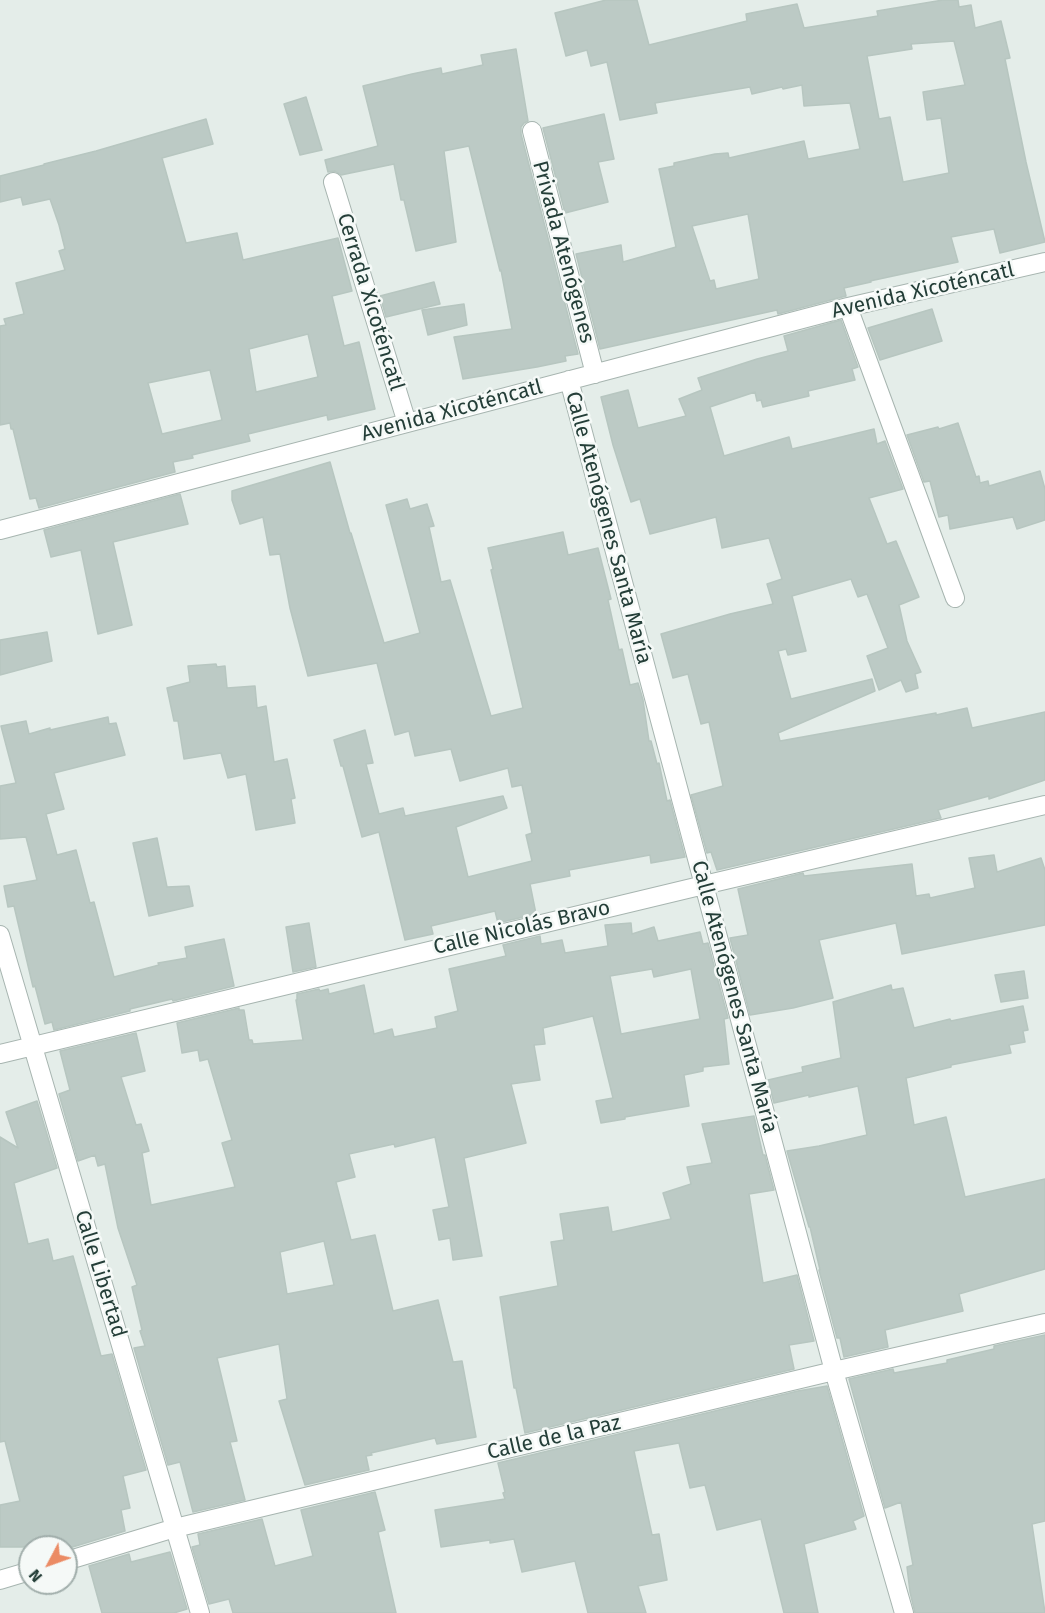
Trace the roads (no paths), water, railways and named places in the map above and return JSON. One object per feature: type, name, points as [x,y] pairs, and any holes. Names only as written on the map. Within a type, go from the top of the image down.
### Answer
[{"type":"street","name":"Privada Atenógenes","points":[[532,131],[595,374]]},
{"type":"street","name":"Cerrada Xicoténcatl","points":[[333,182],[407,423]]},
{"type":"street","name":"Avenida Xicoténcatl","points":[[0,530],[848,307],[1045,262]]},
{"type":"street","points":[[848,307],[955,598]]},
{"type":"street","name":"Calle Atenógenes Santa María","points":[[569,380],[834,1371],[904,1613]]},
{"type":"street","name":"Calle Nicolás Bravo","points":[[0,1054],[1045,805]]},
{"type":"street","name":"Calle Libertad","points":[[0,935],[200,1613]]},
{"type":"street","name":"Calle de la Paz","points":[[78,1557],[175,1528],[1045,1323]]},
{"type":"street","points":[[0,1580],[18,1575]]}]
